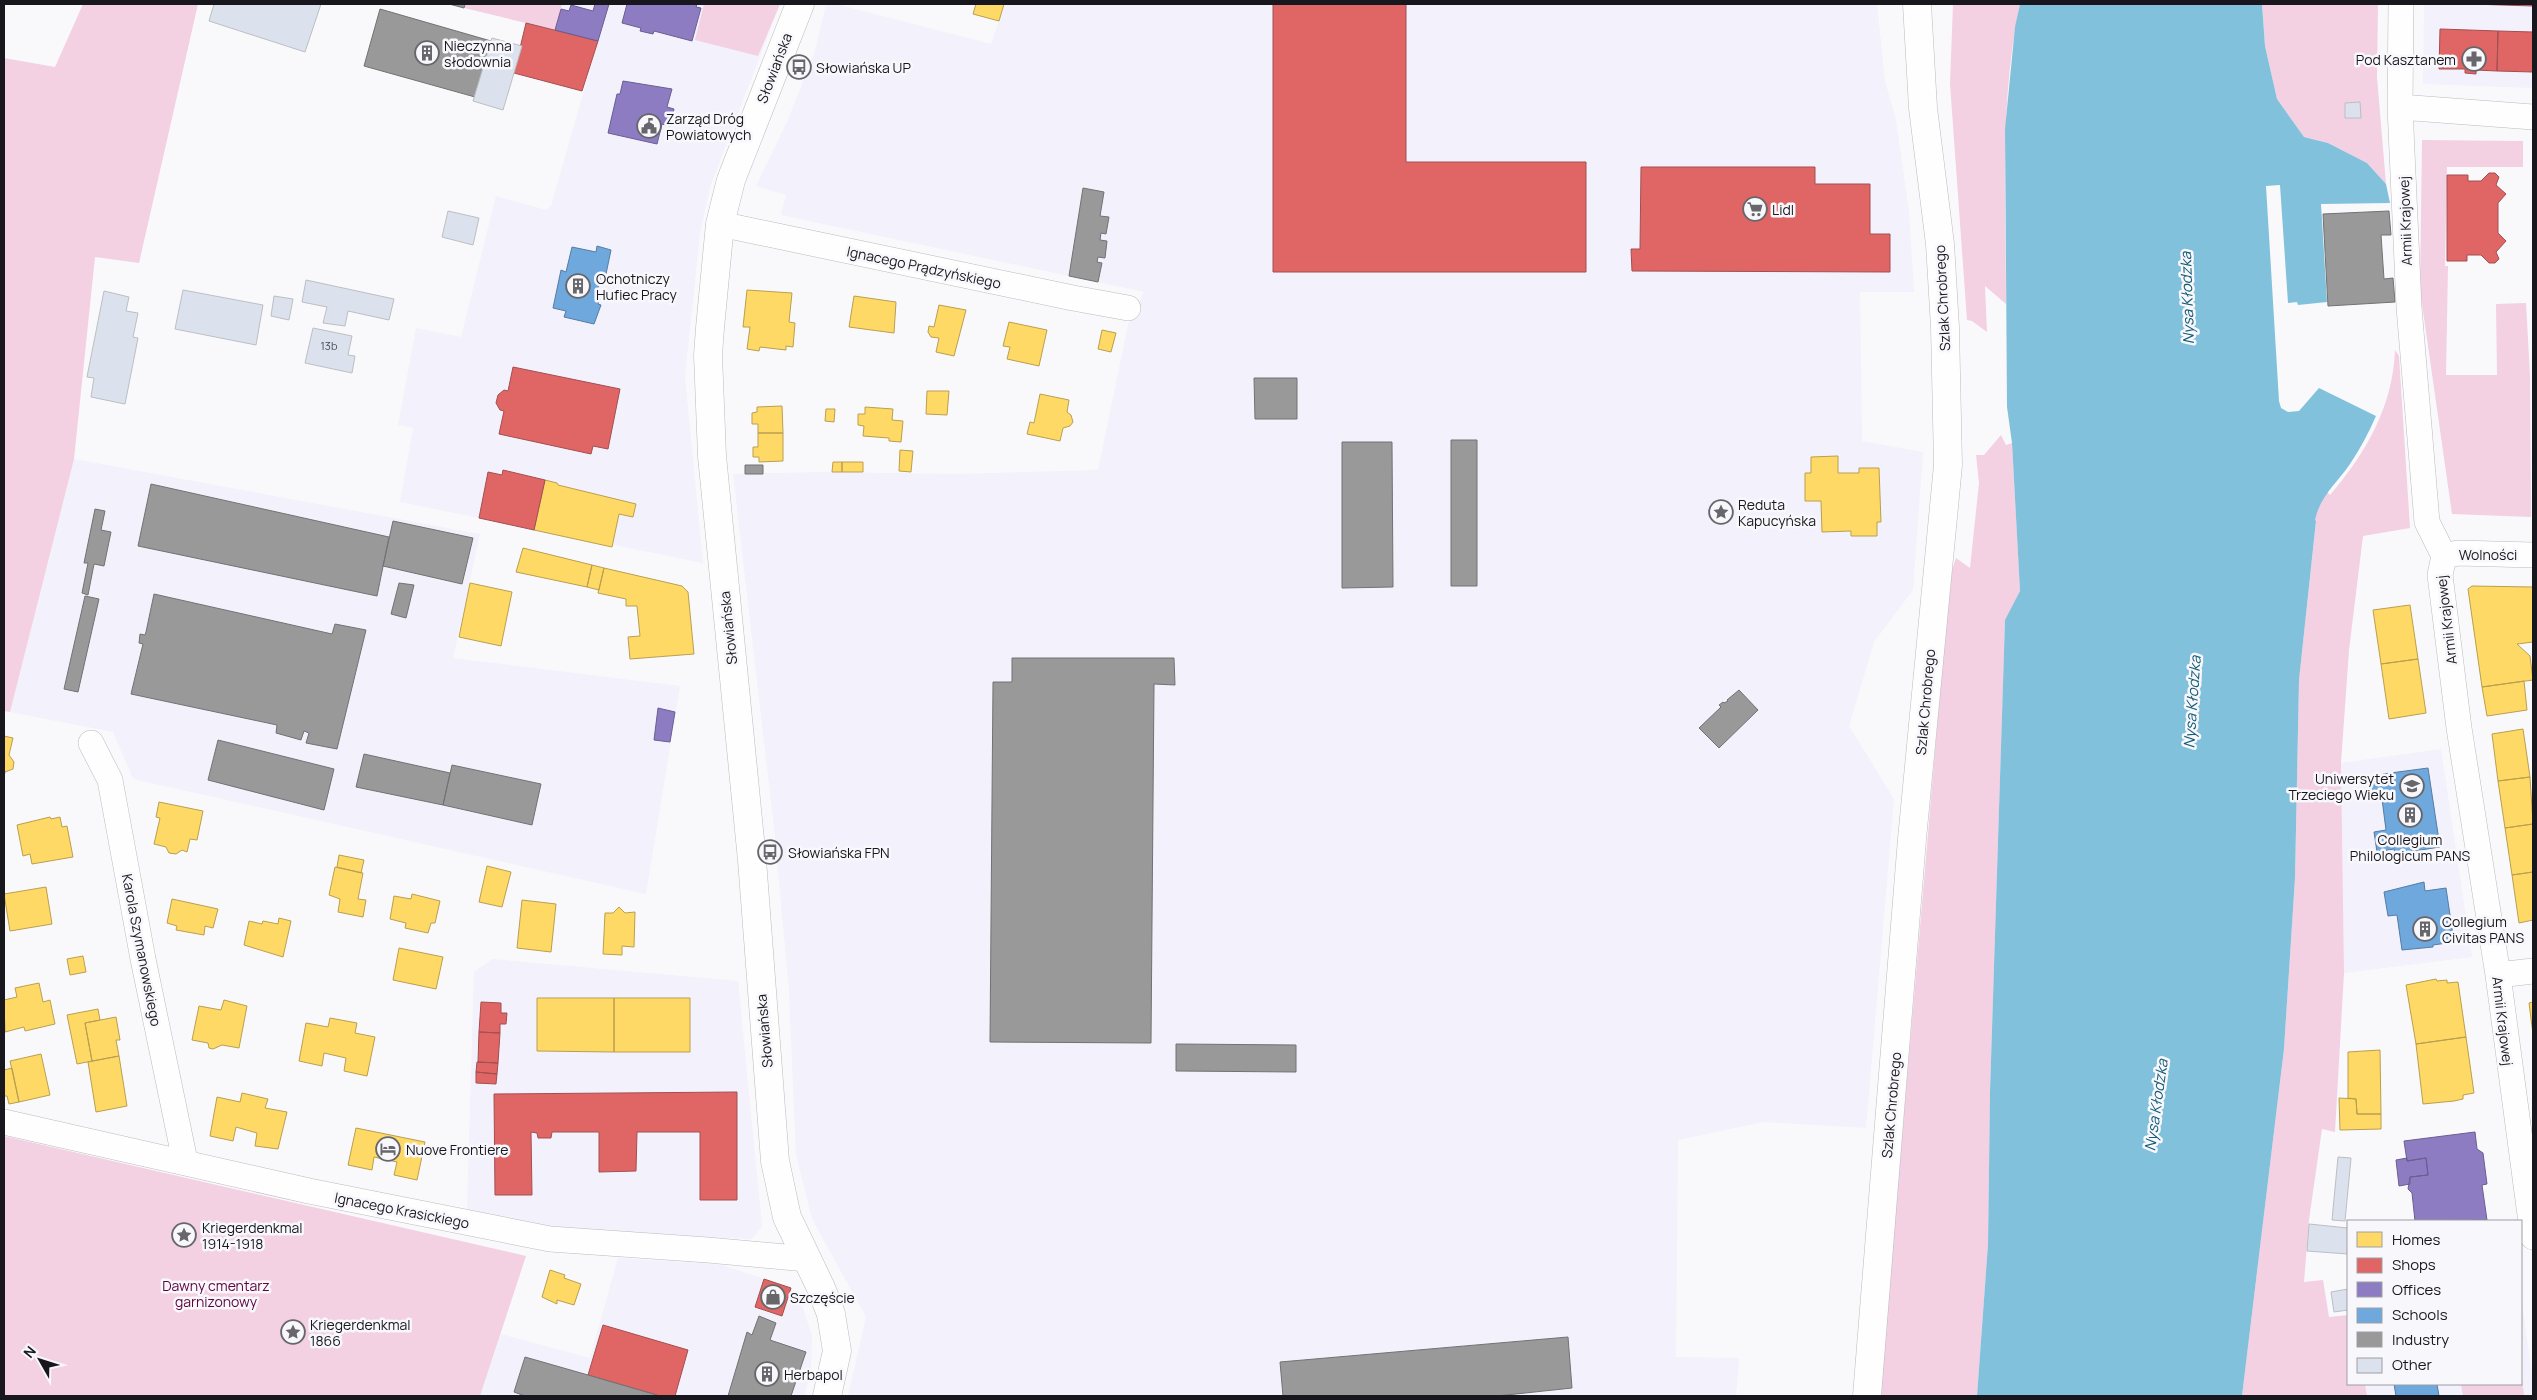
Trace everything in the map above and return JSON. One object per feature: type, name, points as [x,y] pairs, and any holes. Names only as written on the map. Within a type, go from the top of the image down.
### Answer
[{"type":"street","name":"Słowiańska","points":[[800,4],[731,180],[720,224],[708,355],[712,456],[752,860],[775,1160],[787,1217],[821,1288],[831,1314],[837,1351],[827,1396]]},
{"type":"street","name":"Armii Krajowej","points":[[2401,4],[2400,108],[2408,307],[2427,522],[2444,556],[2440,575],[2459,728],[2498,975],[2533,1237]]},
{"type":"street","name":"Szlak Chrobrego","points":[[1867,1396],[1912,839],[1948,465],[1945,327],[1940,244],[1923,108],[1917,5]]},
{"type":"street","points":[[2400,108],[2533,117]]},
{"type":"street","name":"Ignacego Prądzyńskiego","points":[[720,224],[1128,308]]},
{"type":"street","name":"Wolności","points":[[2444,556],[2458,553],[2533,555]]},
{"type":"street","name":"Karola Szymanowskiego","points":[[91,743],[110,780],[143,959],[184,1161]]},
{"type":"street","points":[[2498,975],[2533,971]]},
{"type":"street","name":"Ignacego Krasickiego","points":[[4,1122],[184,1161],[309,1191],[550,1239],[708,1250],[807,1260]]},
{"type":"shaded area","points":[[562,4],[780,4],[710,187],[700,234],[685,377],[703,563],[400,502],[413,428],[398,425],[416,328],[461,337],[496,196],[546,210],[551,206],[598,41],[555,30]]},
{"type":"shaded area","points":[[826,4],[836,4],[991,44],[1005,4],[1877,4],[1885,81],[1896,120],[1909,211],[1914,292],[1860,292],[1862,441],[1923,452],[1913,590],[1874,642],[1849,726],[1894,799],[1866,1128],[1764,1122],[1678,1140],[1676,1357],[1739,1358],[1736,1396],[848,1396],[866,1317],[812,1219],[796,1155],[789,991],[774,828],[733,474],[825,472],[956,474],[1098,470],[1128,325],[1144,292],[781,215],[786,195],[756,186],[787,122],[815,51]]},
{"type":"shaded area","points":[[2424,4],[2533,4],[2533,88],[2423,84]]},
{"type":"shaded area","points":[[74,459],[480,534],[453,658],[680,686],[646,894],[133,779],[113,732],[10,712]]},
{"type":"shaded area","points":[[2441,749],[2472,957],[2344,973],[2341,763]]},
{"type":"shaded area","points":[[492,959],[738,981],[762,1226],[752,1239],[559,1230],[467,1210],[474,972]]},
{"type":"shaded area","points":[[618,1258],[719,1264],[791,1288],[801,1301],[812,1336],[811,1372],[804,1396],[480,1396],[501,1334],[590,1358]]},
{"type":"shaded area","points":[[2522,1303],[2533,1382],[2533,1396],[2367,1396],[2365,1385],[2522,1385]]},
{"type":"green space","points":[[83,4],[198,4],[139,263],[95,257],[74,459],[10,712],[4,711],[4,58],[55,67]]},
{"type":"green space","points":[[465,4],[562,4],[555,30],[464,8]]},
{"type":"green space","points":[[704,4],[780,4],[758,56],[695,40]]},
{"type":"green space","points":[[1953,4],[2020,4],[2013,41],[2006,116],[2006,304],[1985,286],[1987,332],[1972,321],[1967,320],[1950,84]]},
{"type":"green space","points":[[2262,4],[2378,4],[2377,77],[2386,184],[2367,163],[2328,143],[2304,137],[2277,99],[2265,46]]},
{"type":"green space","points":[[2422,140],[2523,141],[2523,167],[2447,167],[2445,266],[2448,266],[2446,375],[2497,375],[2496,304],[2526,303],[2530,376],[2531,517],[2452,514],[2420,290]]},
{"type":"green space","points":[[2395,350],[2399,356],[2410,528],[2363,536],[2349,650],[2341,763],[2344,973],[2335,1132],[2322,1129],[2309,1220],[2304,1282],[2323,1280],[2329,1317],[2347,1315],[2347,1385],[2365,1385],[2367,1396],[2242,1396],[2284,1049],[2295,878],[2299,680],[2315,520],[2317,507],[2327,492],[2330,495],[2343,479],[2375,428],[2389,390]]},
{"type":"green space","points":[[2001,435],[2006,445],[2012,443],[2020,591],[2005,621],[1990,1092],[1988,1244],[1977,1396],[1880,1396],[1950,576],[1956,558],[1970,568],[1979,483],[1976,455],[1984,455]]},
{"type":"green space","name":"Dawny cmentarz garnizonowy","points":[[4,1136],[526,1256],[480,1396],[4,1396]]},
{"type":"green space","points":[[2522,1378],[2524,1396],[2463,1396],[2461,1385],[2522,1385]]},
{"type":"water","name":"Nysa Kłodzka","points":[[2020,4],[2262,4],[2265,46],[2277,99],[2304,137],[2328,143],[2367,163],[2386,184],[2390,203],[2321,204],[2327,302],[2298,305],[2297,302],[2288,303],[2280,185],[2266,186],[2279,401],[2281,408],[2288,412],[2299,411],[2319,388],[2376,416],[2354,458],[2325,497],[2317,511],[2315,520],[2299,680],[2295,878],[2284,1049],[2242,1396],[1977,1396],[1988,1244],[1990,1092],[2005,620],[2020,591],[2012,443],[2007,407],[2005,129],[2015,27]]},
{"type":"building: Homes","points":[[976,4],[1004,4],[999,21],[973,14]]},
{"type":"building: Homes","points":[[747,290],[792,293],[789,322],[795,323],[793,347],[786,346],[786,350],[760,347],[759,351],[747,349],[750,327],[743,327]]},
{"type":"building: Homes","points":[[854,296],[896,302],[894,333],[849,327]]},
{"type":"building: Homes","points":[[939,305],[966,310],[954,356],[936,352],[939,338],[931,337],[928,332],[929,326],[934,327]]},
{"type":"building: Homes","points":[[1009,322],[1047,330],[1039,366],[1007,359],[1010,347],[1003,346]]},
{"type":"building: Homes","points":[[1102,330],[1116,333],[1111,352],[1098,349]]},
{"type":"building: Homes","points":[[927,391],[949,391],[947,415],[926,414]]},
{"type":"building: Homes","points":[[1040,394],[1069,400],[1067,412],[1071,415],[1073,422],[1070,426],[1063,428],[1060,441],[1027,434],[1030,422],[1034,423]]},
{"type":"building: Homes","points":[[782,406],[783,433],[758,433],[758,424],[752,424],[752,413],[757,412],[757,407]]},
{"type":"building: Homes","points":[[865,407],[893,409],[892,420],[903,421],[901,442],[889,441],[889,438],[863,436],[864,426],[858,425],[858,414],[865,414]]},
{"type":"building: Homes","points":[[826,409],[835,409],[834,422],[825,421]]},
{"type":"building: Homes","points":[[758,433],[783,433],[783,461],[759,462],[759,457],[753,457],[753,447],[758,447]]},
{"type":"building: Homes","points":[[900,450],[913,451],[911,472],[899,471]]},
{"type":"building: Homes","points":[[1838,456],[1838,473],[1859,473],[1859,468],[1879,468],[1881,522],[1877,522],[1877,536],[1851,536],[1851,531],[1822,532],[1821,501],[1805,501],[1805,473],[1811,473],[1811,457]]},
{"type":"building: Homes","points":[[833,462],[842,462],[842,472],[832,472]]},
{"type":"building: Homes","points":[[842,462],[863,462],[863,472],[842,472]]},
{"type":"building: Homes","points":[[545,480],[557,483],[558,485],[636,504],[633,517],[619,514],[612,547],[534,530]]},
{"type":"building: Homes","points":[[523,548],[592,565],[587,587],[516,572]]},
{"type":"building: Homes","points":[[592,565],[604,568],[599,590],[587,587]]},
{"type":"building: Homes","points":[[604,568],[682,586],[688,592],[694,654],[630,659],[628,637],[640,636],[637,606],[626,606],[626,599],[598,593]]},
{"type":"building: Homes","points":[[470,583],[512,592],[501,646],[459,637]]},
{"type":"building: Homes","points":[[2472,586],[2533,587],[2533,642],[2517,644],[2530,656],[2533,680],[2482,687],[2468,589]]},
{"type":"building: Homes","points":[[2410,605],[2418,659],[2381,664],[2373,610]]},
{"type":"building: Homes","points":[[2418,659],[2426,713],[2389,719],[2381,664]]},
{"type":"building: Homes","points":[[2524,681],[2527,710],[2487,716],[2482,687]]},
{"type":"building: Homes","points":[[2523,729],[2530,777],[2498,781],[2492,734]]},
{"type":"building: Homes","points":[[4,736],[13,738],[9,755],[14,762],[13,769],[5,772],[4,777]]},
{"type":"building: Homes","points":[[2530,777],[2533,824],[2505,828],[2498,781]]},
{"type":"building: Homes","points":[[159,802],[203,811],[197,840],[190,839],[187,852],[182,850],[176,854],[169,853],[166,847],[154,844],[160,818],[156,817]]},
{"type":"building: Homes","points":[[50,817],[51,819],[60,817],[62,827],[67,826],[73,857],[32,864],[30,854],[23,856],[17,825]]},
{"type":"building: Homes","points":[[2533,824],[2533,872],[2512,875],[2505,828]]},
{"type":"building: Homes","points":[[339,855],[364,860],[361,873],[337,867]]},
{"type":"building: Homes","points":[[487,866],[511,872],[502,907],[479,902]]},
{"type":"building: Homes","points":[[335,867],[363,873],[358,899],[366,900],[363,917],[338,912],[340,899],[329,895]]},
{"type":"building: Homes","points":[[2533,872],[2533,920],[2519,923],[2512,875]]},
{"type":"building: Homes","points":[[46,887],[52,924],[10,931],[4,894]]},
{"type":"building: Homes","points":[[412,894],[440,901],[435,923],[431,923],[428,933],[405,928],[406,923],[390,919],[394,896],[411,899]]},
{"type":"building: Homes","points":[[172,899],[218,909],[213,928],[205,926],[204,935],[176,930],[177,926],[167,923]]},
{"type":"building: Homes","points":[[522,900],[556,904],[551,952],[517,948]]},
{"type":"building: Homes","points":[[619,907],[625,913],[635,912],[634,947],[622,946],[622,955],[603,954],[605,913],[613,913]]},
{"type":"building: Homes","points":[[279,918],[291,921],[283,957],[244,945],[249,921],[262,924],[263,921],[278,924]]},
{"type":"building: Homes","points":[[399,948],[443,957],[436,989],[393,980]]},
{"type":"building: Homes","points":[[83,956],[86,972],[70,975],[67,959]]},
{"type":"building: Homes","points":[[2436,979],[2437,981],[2447,980],[2447,983],[2458,982],[2466,1037],[2416,1044],[2406,985]]},
{"type":"building: Homes","points":[[39,983],[43,1002],[50,1000],[55,1024],[25,1031],[24,1027],[5,1032],[4,1000],[17,997],[15,988]]},
{"type":"building: Homes","points":[[537,998],[614,998],[614,1052],[537,1051]]},
{"type":"building: Homes","points":[[614,998],[690,998],[690,1052],[614,1052]]},
{"type":"building: Homes","points":[[224,1000],[247,1006],[239,1048],[222,1045],[213,1049],[209,1048],[208,1043],[192,1040],[199,1006],[221,1010]]},
{"type":"building: Homes","points":[[2533,1002],[2533,1034],[2529,1003]]},
{"type":"building: Homes","points":[[98,1009],[100,1020],[85,1023],[92,1061],[77,1064],[67,1015]]},
{"type":"building: Homes","points":[[116,1017],[120,1040],[116,1040],[119,1056],[92,1061],[85,1023]]},
{"type":"building: Homes","points":[[330,1018],[357,1023],[355,1033],[375,1037],[367,1076],[344,1071],[346,1058],[324,1053],[322,1066],[299,1061],[306,1023],[328,1027]]},
{"type":"building: Homes","points":[[2466,1037],[2474,1093],[2463,1095],[2463,1099],[2454,1101],[2423,1104],[2416,1044]]},
{"type":"building: Homes","points":[[2380,1050],[2381,1114],[2357,1114],[2356,1099],[2348,1098],[2348,1052]]},
{"type":"building: Homes","points":[[41,1054],[50,1095],[19,1102],[10,1061]]},
{"type":"building: Homes","points":[[119,1056],[127,1106],[96,1112],[88,1062]]},
{"type":"building: Homes","points":[[12,1068],[19,1102],[9,1104],[7,1096],[4,1096],[4,1070]]},
{"type":"building: Homes","points":[[242,1093],[268,1099],[265,1108],[287,1112],[278,1149],[255,1146],[257,1133],[236,1127],[233,1141],[210,1136],[217,1097],[240,1102]]},
{"type":"building: Homes","points":[[2339,1098],[2356,1099],[2357,1114],[2381,1114],[2381,1129],[2340,1130]]},
{"type":"building: Homes","name":"Nuove Frontiere","points":[[356,1128],[425,1142],[417,1180],[394,1175],[397,1162],[374,1157],[372,1170],[348,1165]]},
{"type":"building: Homes","points":[[550,1270],[565,1275],[564,1278],[581,1284],[574,1305],[557,1300],[557,1304],[542,1297]]},
{"type":"building: Shops","points":[[1273,4],[1406,4],[1406,162],[1586,162],[1586,272],[1273,272]]},
{"type":"building: Shops","points":[[2472,4],[2533,4],[2533,6]]},
{"type":"building: Shops","points":[[526,23],[598,41],[582,91],[514,73]]},
{"type":"building: Shops","points":[[2440,29],[2498,31],[2497,71],[2476,70],[2476,74],[2465,73],[2465,69],[2439,69]]},
{"type":"building: Shops","points":[[2498,31],[2533,32],[2533,72],[2497,71]]},
{"type":"building: Shops","name":"Lidl","points":[[1641,167],[1815,167],[1815,184],[1870,184],[1870,234],[1890,234],[1890,272],[1632,271],[1631,249],[1640,249]]},
{"type":"building: Shops","points":[[2489,173],[2495,173],[2499,177],[2496,185],[2506,194],[2498,203],[2498,233],[2506,241],[2496,252],[2499,259],[2495,263],[2489,263],[2481,255],[2467,255],[2467,261],[2447,261],[2447,175],[2468,175],[2468,181],[2481,181]]},
{"type":"building: Shops","points":[[513,367],[620,389],[608,449],[593,446],[591,454],[499,434],[504,411],[500,410],[496,403],[498,395],[504,390],[508,391]]},
{"type":"building: Shops","points":[[503,470],[545,480],[534,530],[479,518],[488,472],[502,475]]},
{"type":"building: Shops","points":[[481,1002],[501,1003],[501,1013],[507,1013],[506,1024],[500,1024],[500,1033],[479,1032]]},
{"type":"building: Shops","points":[[479,1032],[500,1033],[498,1063],[478,1062]]},
{"type":"building: Shops","points":[[477,1062],[498,1063],[497,1074],[476,1072]]},
{"type":"building: Shops","points":[[476,1072],[497,1074],[496,1084],[476,1083]]},
{"type":"building: Shops","points":[[737,1092],[737,1200],[700,1200],[700,1132],[637,1132],[636,1171],[599,1172],[599,1132],[552,1132],[551,1138],[538,1138],[537,1133],[531,1132],[532,1195],[495,1195],[494,1094]]},
{"type":"building: Shops","name":"Szczęście","points":[[764,1279],[791,1288],[782,1316],[755,1307]]},
{"type":"building: Shops","points":[[603,1325],[688,1350],[675,1396],[660,1396],[588,1375]]},
{"type":"building: Offices","points":[[595,4],[609,4],[598,41],[555,30],[561,9],[569,11],[571,5],[593,11]]},
{"type":"building: Offices","points":[[627,4],[697,4],[696,7],[701,8],[692,41],[654,31],[653,34],[640,31],[641,28],[622,23]]},
{"type":"building: Offices","points":[[623,81],[672,89],[667,107],[674,109],[670,126],[662,124],[657,144],[608,133],[617,94],[620,94]]},
{"type":"building: Offices","points":[[658,708],[675,712],[670,742],[654,740]]},
{"type":"building: Offices","points":[[2475,1132],[2477,1149],[2483,1153],[2487,1184],[2482,1185],[2487,1220],[2415,1220],[2412,1193],[2408,1189],[2410,1177],[2428,1175],[2426,1158],[2407,1161],[2404,1141]]},
{"type":"building: Offices","points":[[2407,1158],[2407,1161],[2426,1158],[2428,1175],[2410,1177],[2410,1184],[2399,1186],[2396,1160]]},
{"type":"building: Schools","name":"Ochotniczy Hufiec Pracy","points":[[597,246],[611,250],[606,274],[601,273],[596,298],[600,299],[598,304],[601,305],[594,324],[564,317],[566,311],[553,308],[561,270],[566,272],[572,247],[596,252]]},
{"type":"building: Schools","name":"Collegium Philologicum PANS","points":[[2428,768],[2440,847],[2395,854],[2394,849],[2377,852],[2374,832],[2386,830],[2382,799],[2370,800],[2367,781],[2384,778],[2383,774]]},
{"type":"building: Schools","name":"Collegium Civitas PANS","points":[[2424,882],[2425,891],[2446,888],[2454,942],[2433,945],[2433,947],[2402,950],[2397,915],[2388,916],[2384,892]]},
{"type":"building: Schools","points":[[2394,1385],[2437,1385],[2439,1396],[2396,1396]]},
{"type":"building: Industry","points":[[449,4],[465,4],[464,8]]},
{"type":"building: Industry","name":"Nieczynna słodownia","points":[[380,9],[491,41],[475,97],[364,66]]},
{"type":"building: Industry","points":[[1083,188],[1104,192],[1100,216],[1109,217],[1106,234],[1101,233],[1100,240],[1107,241],[1105,258],[1098,257],[1097,262],[1102,263],[1098,282],[1069,276]]},
{"type":"building: Industry","points":[[2389,211],[2391,235],[2381,235],[2384,279],[2393,278],[2395,302],[2328,306],[2323,214]]},
{"type":"building: Industry","points":[[1254,378],[1297,378],[1297,419],[1255,419]]},
{"type":"building: Industry","points":[[1451,440],[1477,440],[1477,586],[1451,586]]},
{"type":"building: Industry","points":[[1342,442],[1392,442],[1393,587],[1342,588]]},
{"type":"building: Industry","points":[[745,465],[763,465],[763,474],[745,474]]},
{"type":"building: Industry","points":[[151,484],[389,537],[377,596],[138,546]]},
{"type":"building: Industry","points":[[95,509],[105,511],[101,530],[111,532],[104,566],[94,564],[88,595],[82,593],[88,563],[84,563]]},
{"type":"building: Industry","points":[[393,521],[473,538],[462,584],[383,566]]},
{"type":"building: Industry","points":[[399,583],[414,585],[406,618],[391,614]]},
{"type":"building: Industry","points":[[154,594],[332,634],[335,624],[366,630],[337,749],[306,743],[309,733],[304,731],[301,740],[276,733],[277,725],[131,694],[143,644],[139,643],[140,634],[145,635]]},
{"type":"building: Industry","points":[[85,596],[99,599],[78,692],[64,689]]},
{"type":"building: Industry","points":[[1012,658],[1174,658],[1175,685],[1154,684],[1151,1043],[990,1042],[993,682],[1012,682]]},
{"type":"building: Industry","points":[[1739,690],[1758,710],[1719,748],[1699,728],[1721,707],[1719,705],[1728,701]]},
{"type":"building: Industry","points":[[218,740],[334,769],[324,810],[208,780]]},
{"type":"building: Industry","points":[[364,754],[450,773],[443,805],[356,787]]},
{"type":"building: Industry","points":[[452,765],[541,784],[532,825],[443,805]]},
{"type":"building: Industry","points":[[1176,1044],[1296,1045],[1296,1072],[1176,1071]]},
{"type":"building: Industry","name":"Herbapol","points":[[759,1316],[776,1323],[770,1340],[806,1352],[791,1396],[728,1396],[747,1332],[752,1335]]},
{"type":"building: Industry","points":[[1568,1337],[1572,1388],[1497,1396],[1283,1396],[1280,1362]]},
{"type":"building: Industry","points":[[525,1357],[660,1396],[525,1396],[514,1392]]},
{"type":"building: Other","points":[[214,4],[321,4],[305,52],[209,21]]},
{"type":"building: Other","points":[[492,38],[522,46],[503,110],[473,101]]},
{"type":"building: Other","points":[[2360,102],[2361,118],[2345,118],[2345,103]]},
{"type":"building: Other","points":[[448,211],[479,218],[473,245],[442,237]]},
{"type":"building: Other","points":[[306,280],[394,299],[389,320],[348,311],[345,326],[323,323],[327,307],[302,302]]},
{"type":"building: Other","points":[[183,290],[263,305],[256,345],[175,329]]},
{"type":"building: Other","points":[[104,291],[129,297],[126,311],[138,313],[133,337],[138,338],[125,404],[91,397],[94,378],[87,377]]},
{"type":"building: Other","points":[[274,296],[293,299],[289,320],[271,316]]},
{"type":"building: Other","points":[[313,328],[352,336],[348,355],[355,356],[352,373],[305,363]]},
{"type":"building: Other","points":[[2338,1157],[2351,1158],[2345,1221],[2332,1220]]},
{"type":"building: Other","points":[[2309,1224],[2347,1228],[2347,1254],[2307,1251]]},
{"type":"building: Other","points":[[2347,1289],[2347,1310],[2334,1312],[2331,1292]]},
{"type":"place","name":"Nieczynna słodownia","points":[[427,53]]},
{"type":"place","name":"Pod Kasztanem","points":[[2474,59]]},
{"type":"place","name":"Słowiańska UP","points":[[799,67]]},
{"type":"place","name":"Zarząd Dróg Powiatowych","points":[[649,126]]},
{"type":"place","name":"Lidl","points":[[1755,209]]},
{"type":"place","name":"Ochotniczy Hufiec Pracy","points":[[578,286]]},
{"type":"place","name":"Reduta Kapucyńska","points":[[1721,512]]},
{"type":"place","name":"Uniwersytet Trzeciego Wieku","points":[[2412,786]]},
{"type":"place","name":"Collegium Philologicum PANS","points":[[2410,815]]},
{"type":"place","name":"Słowiańska FPN","points":[[770,852]]},
{"type":"place","name":"Collegium Civitas PANS","points":[[2425,929]]},
{"type":"place","name":"Nuove Frontiere","points":[[388,1149]]},
{"type":"place","name":"Kriegerdenkmal 1914-1918","points":[[184,1235]]},
{"type":"place","name":"Szczęście","points":[[773,1297]]},
{"type":"place","name":"Kriegerdenkmal 1866","points":[[293,1332]]},
{"type":"place","name":"Herbapol","points":[[767,1374]]}]
